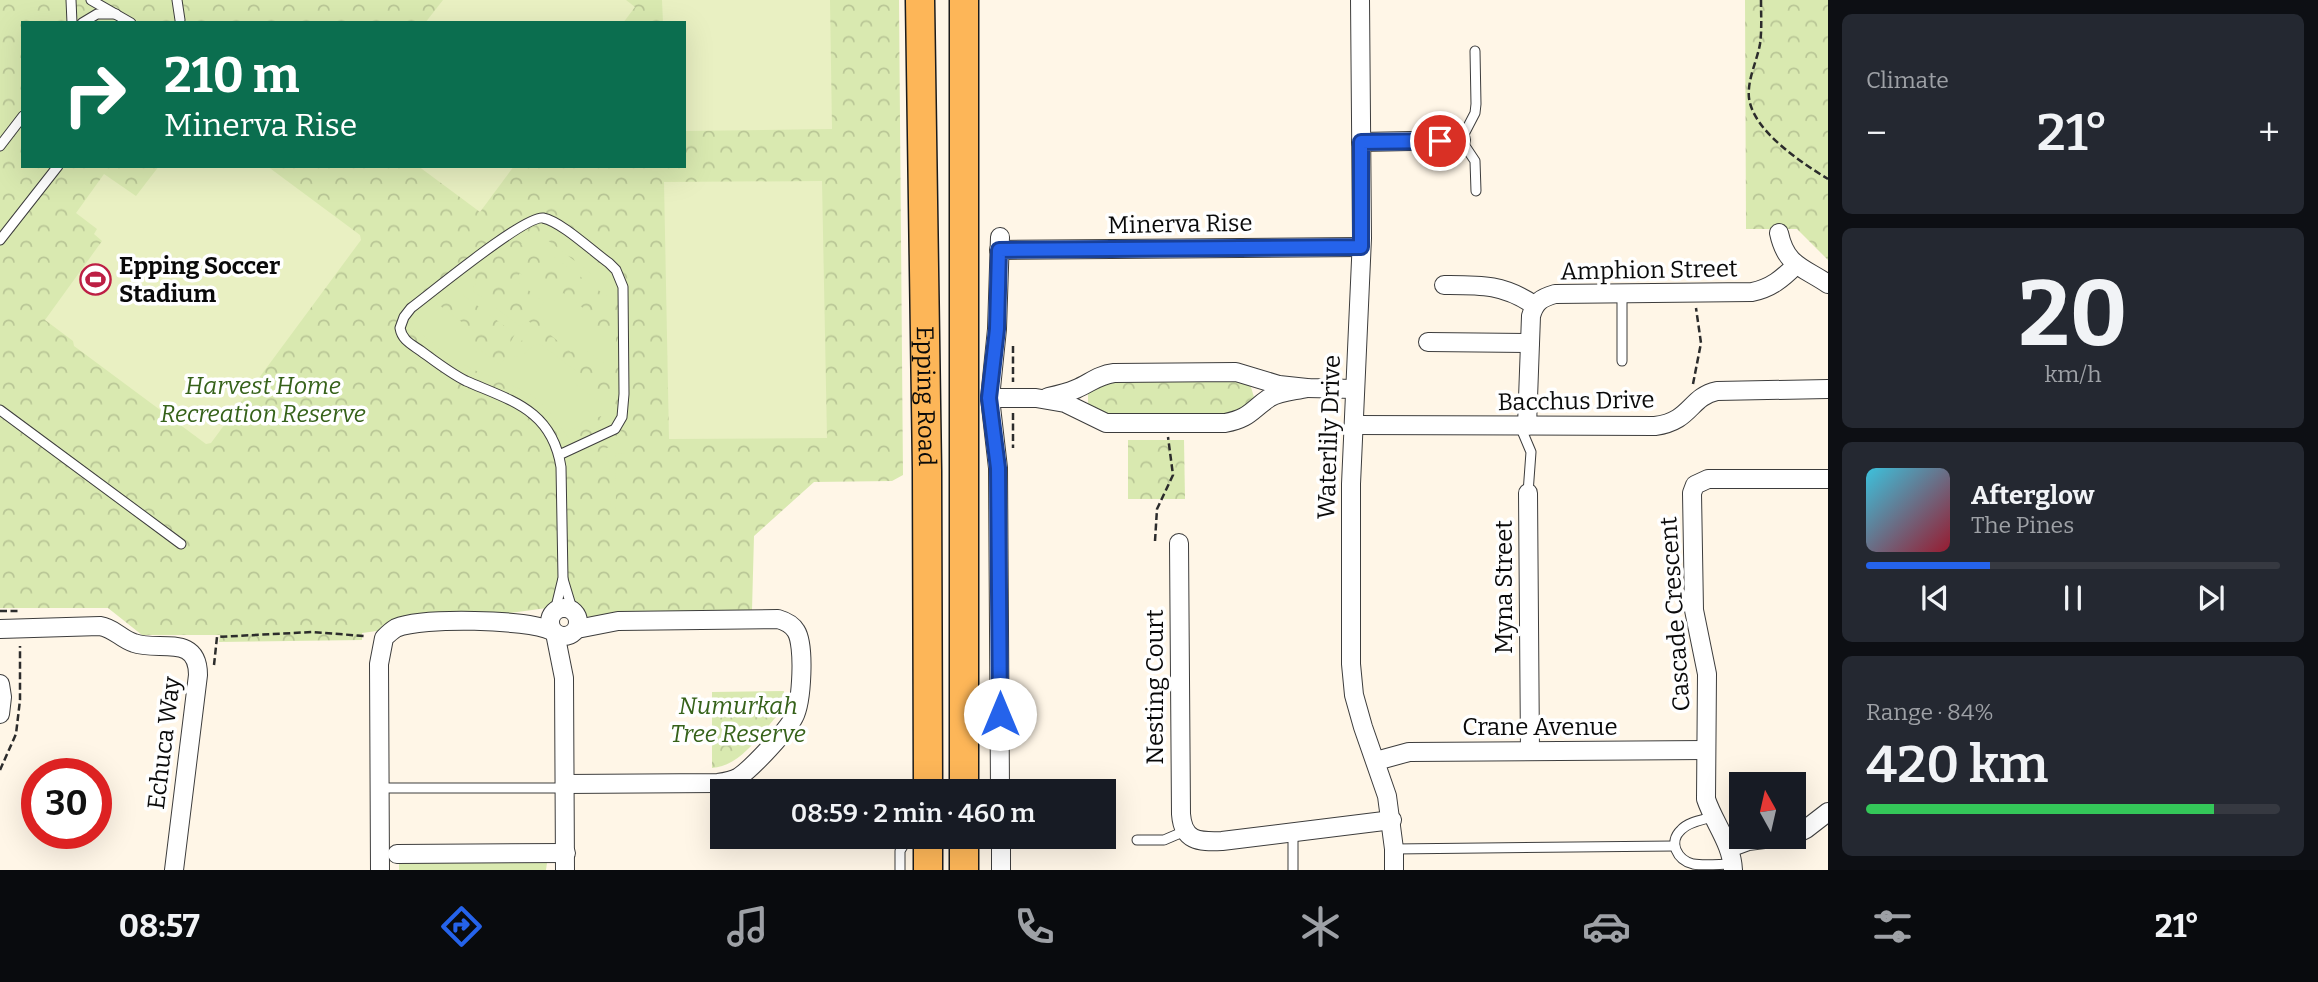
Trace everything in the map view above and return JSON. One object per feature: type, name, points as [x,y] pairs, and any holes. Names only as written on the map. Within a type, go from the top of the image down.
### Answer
[{"type":"main road","name":"Epping Road","points":[[920,0],[927,457],[928,779]]},
{"type":"main road","name":"Epping Road","points":[[964,0],[964,779]]},
{"type":"main road","points":[[928,849],[928,870]]},
{"type":"main road","points":[[964,849],[964,870]]},
{"type":"street","name":"Waterlily Drive","points":[[1360,0],[1361,247],[1351,484],[1351,664],[1354,695],[1387,796],[1392,820],[1394,870]]},
{"type":"street","points":[[1361,142],[1461,140]]},
{"type":"street","points":[[1779,233],[1784,252],[1796,265],[1828,284]]},
{"type":"street","name":"Minerva Rise","points":[[989,398],[997,329],[1000,243],[1361,247]]},
{"type":"street","name":"Amphion Street","points":[[1523,426],[1534,305],[1543,298],[1555,294],[1752,292],[1767,289],[1796,265]]},
{"type":"street","points":[[1444,285],[1498,287],[1519,295],[1534,305]]},
{"type":"street","points":[[1428,342],[1530,343]]},
{"type":"street","points":[[1000,779],[998,468],[989,398],[1037,398],[1064,394],[1080,388],[1100,374],[1114,373],[1236,372],[1279,385],[1355,389]]},
{"type":"street","points":[[1254,378],[1260,396],[1257,410]]},
{"type":"street","points":[[1090,415],[1084,403],[1084,393],[1091,380]]},
{"type":"street","points":[[1037,398],[1065,403],[1106,423],[1225,423],[1242,419],[1279,393],[1307,388]]},
{"type":"street","name":"Bacchus Drive","points":[[1354,425],[1666,424],[1682,418],[1702,397],[1717,391],[1828,389]]},
{"type":"street","name":"Cascade Crescent","points":[[1731,861],[1706,799],[1707,674],[1694,610],[1692,493],[1695,485],[1708,479],[1828,480]]},
{"type":"street","name":"Myna Street","points":[[1528,494],[1530,751]]},
{"type":"street","name":"Nesting Court","points":[[1179,543],[1181,814],[1185,831]]},
{"type":"street","points":[[397,854],[565,861],[564,678],[554,622],[564,608],[575,622],[564,678]]},
{"type":"street","points":[[554,622],[562,637],[575,622],[769,618],[785,621],[796,630],[799,641],[799,705],[792,722],[750,768],[733,780],[718,783],[565,786]]},
{"type":"street","points":[[380,870],[379,664],[381,645],[388,634],[397,628],[417,624],[554,622]]},
{"type":"street","name":"Echuca Way","points":[[0,629],[109,627],[133,643],[180,647],[192,655],[196,661],[198,675],[174,870]]},
{"type":"street","points":[[0,684],[0,714]]},
{"type":"street","name":"Crane Avenue","points":[[1376,761],[1409,752],[1706,750]]},
{"type":"street","points":[[1806,829],[1828,812]]},
{"type":"street","points":[[1185,831],[1195,840],[1206,842],[1392,820]]},
{"type":"street","points":[[1001,849],[1001,870]]},
{"type":"lane","points":[[71,0],[72,21]]},
{"type":"lane","points":[[91,0],[128,21]]},
{"type":"lane","points":[[177,0],[180,20]]},
{"type":"lane","points":[[86,21],[97,15],[117,14]]},
{"type":"lane","points":[[1475,51],[1475,113],[1461,140],[1475,161],[1476,191]]},
{"type":"lane","points":[[0,146],[21,119]]},
{"type":"lane","points":[[0,240],[56,168]]},
{"type":"lane","points":[[559,455],[615,429],[622,417],[623,287],[616,270],[609,263],[555,223],[537,218],[527,221],[411,309],[400,328],[405,340],[449,372],[502,394],[529,410],[549,432],[559,455],[563,578],[575,622]]},
{"type":"lane","points":[[1622,294],[1622,360]]},
{"type":"lane","points":[[0,410],[181,544]]},
{"type":"lane","name":"Myna Street","points":[[1523,426],[1531,452],[1528,494]]},
{"type":"lane","points":[[554,622],[563,578]]},
{"type":"lane","points":[[380,788],[565,786]]},
{"type":"lane","points":[[1712,817],[1681,829],[1674,846],[1684,861],[1695,864],[1731,861]]},
{"type":"lane","points":[[1137,840],[1164,840],[1185,831]]},
{"type":"lane","points":[[1293,832],[1293,870]]},
{"type":"lane","points":[[1394,849],[1674,846]]},
{"type":"lane","points":[[900,870],[901,849]]},
{"type":"path","points":[[1761,0],[1760,43],[1751,79],[1751,104],[1763,126],[1779,143],[1802,163],[1828,179]]},
{"type":"path","points":[[1695,301],[1701,334],[1693,378],[1695,404]]},
{"type":"path","points":[[1155,541],[1157,509],[1173,475],[1168,423]]},
{"type":"path","points":[[213,674],[218,637],[312,632],[364,636]]},
{"type":"green space","name":"Harvest Home Recreation Reserve","points":[[0,0],[899,0],[903,475],[892,481],[814,482],[754,536],[752,610],[580,617],[572,608],[547,608],[362,633],[362,640],[219,642],[220,635],[142,635],[108,608],[0,608]]},
{"type":"green space","points":[[443,0],[626,0],[635,7],[624,21],[427,21]]},
{"type":"green space","points":[[662,0],[830,0],[832,129],[686,131],[686,21],[663,21]]},
{"type":"green space","points":[[1745,0],[1828,0],[1828,260],[1797,229],[1746,229]]},
{"type":"green space","points":[[157,168],[270,168],[360,235],[361,240],[211,443],[206,444],[74,346],[73,341],[45,320],[102,241],[94,234],[97,229],[76,213],[104,174],[136,196]]},
{"type":"green space","points":[[421,168],[513,168],[480,212]]},
{"type":"green space","points":[[822,181],[827,438],[669,439],[664,182]]},
{"type":"green space","points":[[533,233],[549,234],[546,239],[600,280],[608,273],[615,288],[615,308],[609,311],[613,301],[531,240],[525,246],[521,245]]},
{"type":"green space","points":[[520,273],[555,301],[563,293],[591,314],[586,324],[604,337],[611,330],[616,338],[615,378],[610,380],[606,377],[611,369],[580,345],[571,352],[547,332],[543,316],[538,311],[544,302],[515,280]]},
{"type":"green space","points":[[465,276],[477,281],[472,290],[521,327],[527,320],[531,323],[533,326],[519,344],[510,343],[515,334],[462,294],[456,302],[450,298],[447,290]]},
{"type":"green space","points":[[435,302],[475,332],[468,341],[500,365],[506,356],[519,356],[540,344],[582,375],[575,384],[603,404],[609,396],[617,406],[615,415],[606,424],[601,416],[570,430],[573,439],[570,441],[539,401],[517,388],[464,365],[413,328],[412,320],[429,303]]},
{"type":"green space","points":[[1231,377],[1250,384],[1254,397],[1253,403],[1230,416],[1110,418],[1088,405],[1088,391],[1099,380]]},
{"type":"green space","points":[[1128,440],[1184,440],[1185,499],[1128,499]]},
{"type":"green space","points":[[617,443],[622,444],[625,453],[615,454],[616,510],[611,510],[609,463],[606,456],[597,459],[595,454]]},
{"type":"green space","name":"Numurkah Tree Reserve","points":[[784,691],[782,708],[778,715],[749,748],[732,762],[712,768],[712,692]]},
{"type":"green space","points":[[399,856],[548,856],[546,870],[399,870]]},
{"type":"place","name":"Epping Soccer Stadium","points":[[96,280]]},
{"type":"route","points":[[1000,714],[998,468],[989,398],[997,329],[999,250],[1361,247],[1361,142],[1440,141]]}]
